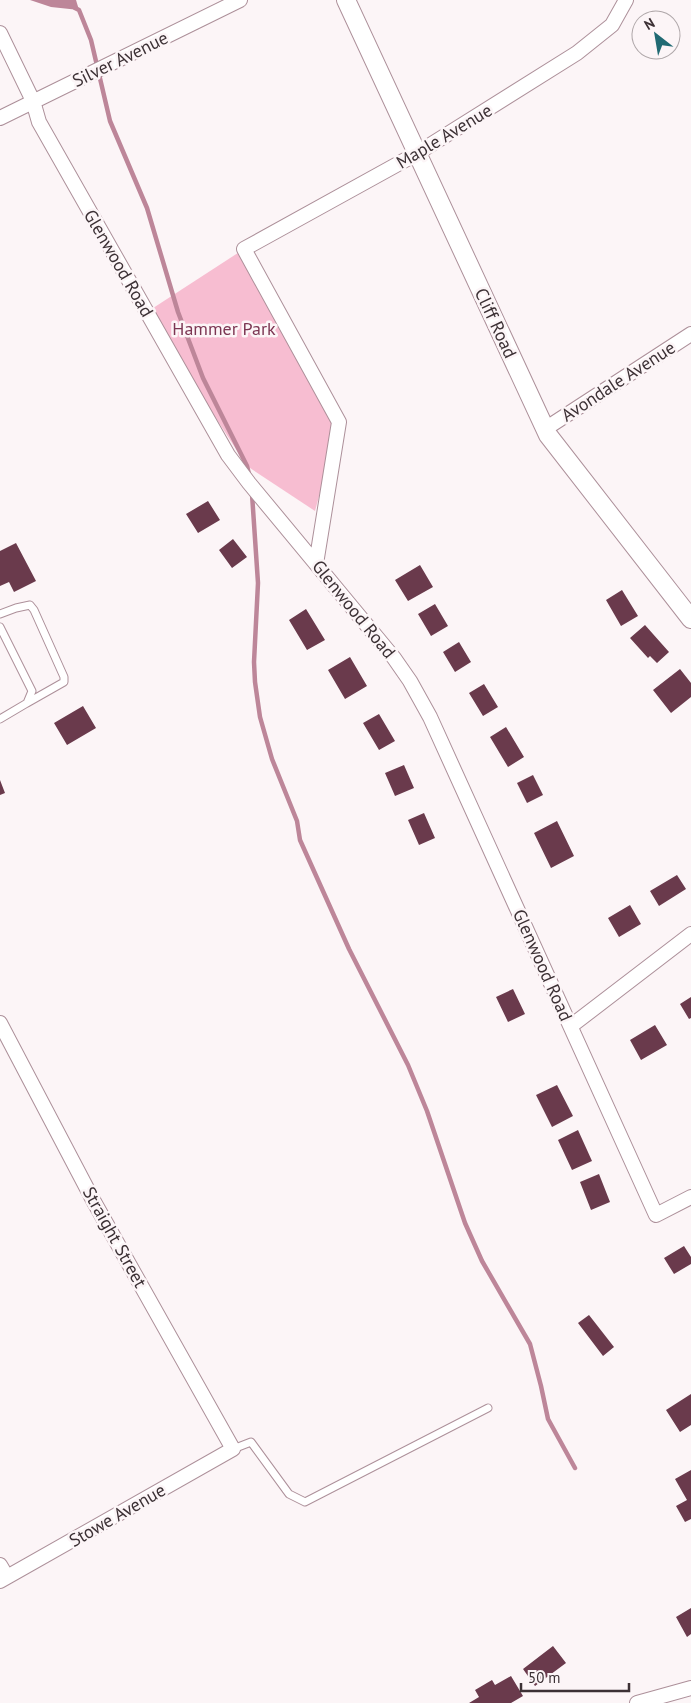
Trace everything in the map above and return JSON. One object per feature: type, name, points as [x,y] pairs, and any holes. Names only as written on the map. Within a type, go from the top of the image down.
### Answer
[{"type":"street","name":"Silver Avenue","points":[[0,118],[240,0]]},
{"type":"street","name":"Cliff Road","points":[[346,0],[548,435],[691,619]]},
{"type":"street","name":"Maple Avenue","points":[[316,564],[339,422],[244,249],[416,154],[577,53],[612,25],[626,0]]},
{"type":"street","name":"Glenwood Road","points":[[0,33],[33,101],[39,122],[228,455],[394,658],[410,681],[430,717],[656,1215],[691,1198]]},
{"type":"street","name":"Avondale Avenue","points":[[545,429],[691,334]]},
{"type":"street","points":[[571,1026],[691,934]]},
{"type":"street","name":"Straight Street","points":[[0,1024],[93,1200],[233,1449]]},
{"type":"street","name":"Stowe Avenue","points":[[2,1574],[233,1449]]},
{"type":"street","points":[[637,1703],[691,1688]]},
{"type":"lane","points":[[0,614],[30,605],[64,677],[64,682],[0,719]]},
{"type":"lane","points":[[0,628],[32,691],[27,703]]},
{"type":"lane","points":[[233,1449],[251,1442],[289,1494],[304,1502],[488,1408]]},
{"type":"green space","name":"Hammer Park","points":[[244,249],[339,422],[315,511],[247,466],[147,312]]},
{"type":"shaded area","points":[[30,0],[76,0],[79,10],[51,7]]},
{"type":"building","points":[[208,501],[220,520],[198,533],[186,514]]},
{"type":"building","points":[[233,539],[247,557],[232,568],[219,550]]},
{"type":"building","points":[[16,543],[36,581],[14,592],[9,582],[0,586],[0,551]]},
{"type":"building","points":[[420,565],[433,587],[408,601],[395,580]]},
{"type":"building","points":[[622,590],[638,616],[621,626],[606,600]]},
{"type":"building","points":[[435,604],[448,626],[431,636],[418,614]]},
{"type":"building","points":[[306,609],[325,640],[307,650],[289,620]]},
{"type":"building","points":[[645,625],[669,652],[657,663],[650,656],[648,658],[630,638]]},
{"type":"building","points":[[459,642],[471,662],[455,672],[443,652]]},
{"type":"building","points":[[350,657],[367,686],[345,699],[328,670]]},
{"type":"building","points":[[680,669],[691,683],[691,697],[671,713],[653,690]]},
{"type":"building","points":[[484,684],[498,707],[483,716],[469,693]]},
{"type":"building","points":[[83,706],[96,728],[67,745],[54,723]]},
{"type":"building","points":[[379,714],[395,741],[379,750],[363,723]]},
{"type":"building","points":[[506,727],[524,757],[508,767],[490,737]]},
{"type":"building","points":[[404,765],[414,788],[395,796],[385,773]]},
{"type":"building","points":[[533,775],[543,795],[527,803],[517,783]]},
{"type":"building","points":[[0,780],[5,793],[0,795]]},
{"type":"building","points":[[424,813],[435,838],[419,845],[408,820]]},
{"type":"building","points":[[557,821],[574,856],[551,868],[534,833]]},
{"type":"building","points":[[677,875],[686,889],[659,906],[650,891]]},
{"type":"building","points":[[630,905],[641,924],[619,937],[608,918]]},
{"type":"building","points":[[513,989],[525,1014],[508,1022],[496,997]]},
{"type":"building","points":[[691,997],[691,1018],[689,1019],[680,1004]]},
{"type":"building","points":[[655,1025],[667,1045],[641,1060],[630,1040]]},
{"type":"building","points":[[557,1085],[573,1116],[552,1127],[536,1095]]},
{"type":"building","points":[[578,1130],[592,1161],[572,1170],[558,1140]]},
{"type":"building","points":[[599,1174],[610,1202],[591,1210],[580,1182]]},
{"type":"building","points":[[684,1246],[691,1257],[691,1264],[674,1274],[664,1258]]},
{"type":"building","points":[[589,1315],[614,1347],[603,1356],[578,1323]]},
{"type":"building","points":[[691,1394],[691,1425],[680,1432],[666,1410]]},
{"type":"building","points":[[691,1470],[691,1519],[685,1522],[676,1506],[687,1500],[675,1479]]},
{"type":"building","points":[[691,1608],[691,1634],[687,1637],[676,1617]]},
{"type":"building","points":[[553,1646],[566,1663],[535,1686],[523,1669]]},
{"type":"building","points":[[511,1676],[523,1696],[511,1703],[469,1703],[479,1697],[475,1690],[492,1680],[495,1685]]},
{"type":"waterway","points":[[75,8],[79,10],[91,40],[110,121],[147,208],[178,312],[203,378],[247,466],[249,474]]},
{"type":"waterway","points":[[252,494],[258,583],[254,662],[255,682],[260,717],[272,759],[297,821],[300,840],[349,949],[408,1065],[427,1111],[465,1223],[482,1261],[530,1344],[548,1419],[575,1468]]}]
